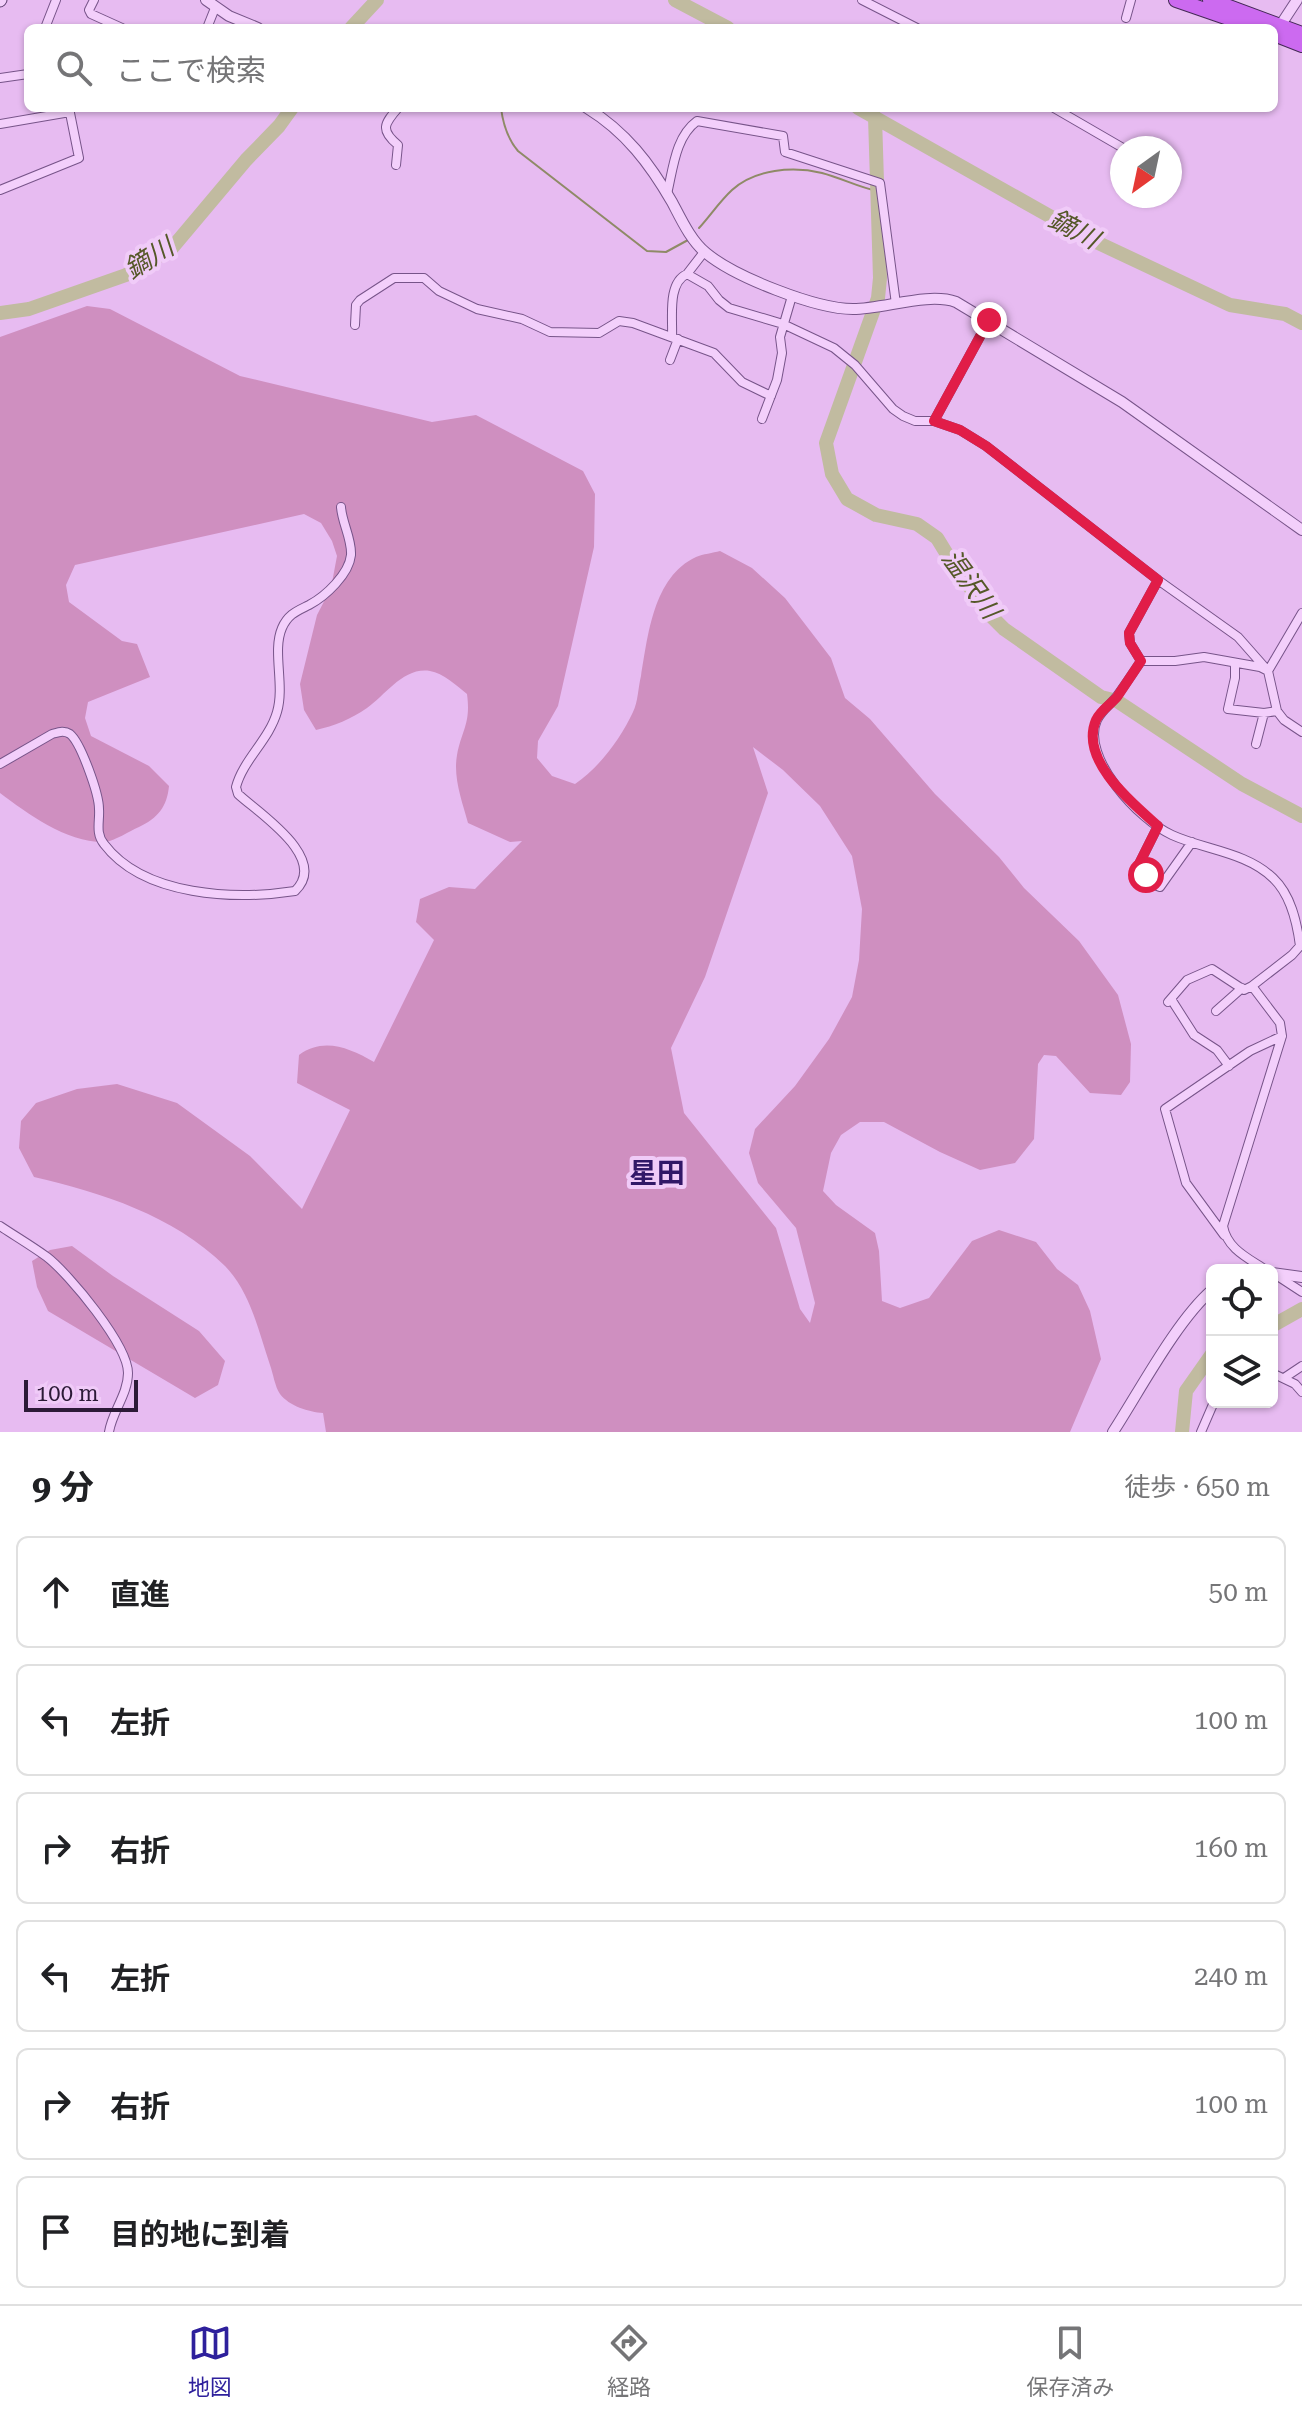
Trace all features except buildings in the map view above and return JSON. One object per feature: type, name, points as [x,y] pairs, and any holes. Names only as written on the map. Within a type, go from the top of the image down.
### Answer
[{"type":"highway","points":[[1176,0],[1245,24]]},
{"type":"highway","points":[[1210,0],[1261,24]]},
{"type":"highway","points":[[1278,31],[1302,34]]},
{"type":"highway","points":[[1278,32],[1302,45]]},
{"type":"street","points":[[47,24],[56,0]]},
{"type":"street","points":[[94,0],[89,10],[91,14],[113,24]]},
{"type":"street","points":[[206,0],[215,8],[249,24]]},
{"type":"street","points":[[862,0],[909,24]]},
{"type":"street","points":[[1126,18],[1131,0]]},
{"type":"street","points":[[1278,28],[1297,0]]},
{"type":"street","points":[[209,24],[215,8]]},
{"type":"street","points":[[0,78],[24,75]]},
{"type":"street","points":[[0,124],[60,112]]},
{"type":"street","points":[[0,190],[79,158],[70,112]]},
{"type":"street","points":[[395,112],[387,121],[386,128],[388,137],[398,145],[396,165]]},
{"type":"street","points":[[592,112],[635,147],[652,168],[704,252],[727,267],[792,296],[854,309],[948,299],[989,320],[1122,402],[1302,530]]},
{"type":"street","points":[[1061,112],[1110,140]]},
{"type":"street","points":[[667,194],[681,143],[697,121],[783,136],[785,152],[880,183],[896,304]]},
{"type":"street","points":[[670,360],[675,338],[674,293],[677,281],[687,274],[704,252]]},
{"type":"street","points":[[687,274],[708,286],[729,308],[783,324],[834,348],[855,365],[893,409],[915,421],[934,421],[960,430],[986,446],[1158,580],[1238,637],[1268,671],[1277,711],[1302,732]]},
{"type":"street","points":[[355,325],[356,305],[360,300],[394,278],[424,278],[439,291],[477,309],[522,319],[550,332],[599,333],[619,321],[675,338],[714,353],[742,382],[771,396]]},
{"type":"street","points":[[762,419],[782,353],[780,337],[792,296]]},
{"type":"street","points":[[934,421],[989,320]]},
{"type":"street","points":[[0,764],[52,734],[67,732],[77,744],[96,792],[99,835],[103,844],[130,867],[163,884],[190,891],[268,895],[295,891],[304,873],[294,846],[273,821],[238,794],[236,787],[277,714],[281,693],[278,639],[281,630],[291,614],[310,604],[342,576],[350,560],[351,548],[341,507]]},
{"type":"street","points":[[1141,661],[1130,643],[1129,633],[1158,580]]},
{"type":"street","points":[[1268,671],[1302,613]]},
{"type":"street","points":[[1141,661],[1204,657],[1268,671]]},
{"type":"street","points":[[1141,661],[1096,720],[1095,750],[1113,782],[1158,826],[1172,835],[1260,868],[1285,893],[1300,946],[1216,1011]]},
{"type":"street","points":[[1235,663],[1228,709],[1264,713],[1277,711]]},
{"type":"street","points":[[1256,744],[1264,713]]},
{"type":"street","points":[[1158,826],[1138,866],[1152,884],[1160,887],[1192,842]]},
{"type":"street","points":[[1225,1235],[1223,1226],[1282,1036],[1280,1023],[1247,987],[1212,969],[1187,980],[1169,1000],[1194,1035],[1217,1050],[1229,1066]]},
{"type":"street","points":[[1259,1264],[1231,1245],[1186,1183],[1165,1109],[1250,1051],[1282,1036]]},
{"type":"street","points":[[0,1226],[49,1259],[111,1332],[123,1351],[128,1373],[126,1388],[109,1432]]},
{"type":"street","points":[[1278,1273],[1302,1277]]},
{"type":"street","points":[[1278,1277],[1300,1291]]},
{"type":"street","points":[[1113,1432],[1169,1345],[1206,1295]]},
{"type":"street","points":[[1284,1378],[1302,1366]]},
{"type":"street","points":[[1278,1376],[1302,1392]]},
{"type":"street","points":[[1201,1432],[1211,1408]]},
{"type":"shaded area","points":[[87,306],[110,309],[240,376],[432,422],[476,415],[583,471],[595,494],[594,547],[558,706],[538,741],[537,758],[552,776],[575,784],[608,752],[633,712],[655,609],[670,578],[682,566],[696,557],[720,551],[752,568],[785,598],[831,658],[845,698],[870,719],[935,794],[1079,941],[1118,995],[1131,1044],[1130,1082],[1121,1095],[1090,1093],[1056,1056],[1044,1055],[1038,1064],[1034,1139],[1015,1163],[980,1170],[884,1122],[860,1122],[841,1135],[831,1153],[823,1191],[836,1205],[875,1233],[882,1301],[900,1308],[929,1298],[972,1241],[999,1230],[1036,1242],[1057,1269],[1078,1285],[1090,1311],[1101,1359],[1070,1432],[326,1432],[323,1413],[300,1408],[280,1394],[253,1312],[241,1288],[225,1266],[205,1248],[136,1208],[34,1177],[19,1148],[21,1121],[36,1103],[77,1089],[117,1084],[177,1103],[250,1156],[302,1209],[350,1110],[297,1083],[299,1055],[318,1047],[336,1046],[374,1062],[434,940],[416,922],[420,899],[449,887],[475,889],[522,841],[510,842],[468,823],[456,772],[459,746],[467,720],[467,694],[440,674],[430,671],[411,673],[361,712],[316,730],[304,710],[300,684],[317,615],[331,588],[337,556],[321,523],[304,514],[75,565],[66,585],[69,602],[122,641],[137,644],[150,677],[88,702],[85,718],[91,736],[149,766],[169,786],[164,806],[156,816],[113,840],[91,841],[49,826],[0,793],[0,337]],"holes":[[[753,747],[783,770],[820,806],[852,856],[862,909],[859,960],[852,997],[829,1039],[795,1086],[755,1129],[749,1153],[758,1183],[796,1228],[815,1303],[810,1323],[800,1309],[776,1228],[684,1113],[671,1048],[705,977],[768,793]]]},
{"type":"shaded area","points":[[72,1246],[199,1331],[225,1361],[218,1385],[195,1398],[48,1311],[37,1287],[32,1261],[50,1250]]},
{"type":"waterway","name":"鏑川","points":[[355,24],[377,0]]},
{"type":"waterway","name":"鏑川","points":[[675,0],[720,24]]},
{"type":"waterway","name":"鏑川","points":[[0,313],[29,309],[126,275],[172,248],[289,112]]},
{"type":"waterway","points":[[502,112],[506,131],[518,151],[647,251],[666,252],[688,240]]},
{"type":"waterway","name":"鏑川","points":[[865,112],[1092,240],[1230,305],[1285,314],[1302,323]]},
{"type":"waterway","name":"温沢川","points":[[875,117],[878,298],[826,443],[832,474],[847,499],[876,515],[917,524],[937,538],[956,569],[1004,629],[1101,697],[1117,701],[1242,784],[1302,816]]},
{"type":"waterway","points":[[699,228],[741,183],[775,171],[822,173],[877,191]]},
{"type":"waterway","name":"温沢川","points":[[1278,1323],[1302,1309]]},
{"type":"waterway","name":"温沢川","points":[[1182,1432],[1186,1391],[1206,1363]]},
{"type":"district","name":"星田","points":[[657,1173]]},
{"type":"route","points":[[989,320],[934,421],[960,430],[986,446],[1158,580],[1129,633],[1130,643],[1141,661],[1116,698],[1096,720],[1093,740],[1095,750],[1113,782],[1158,826],[1138,866],[1146,875]]}]
